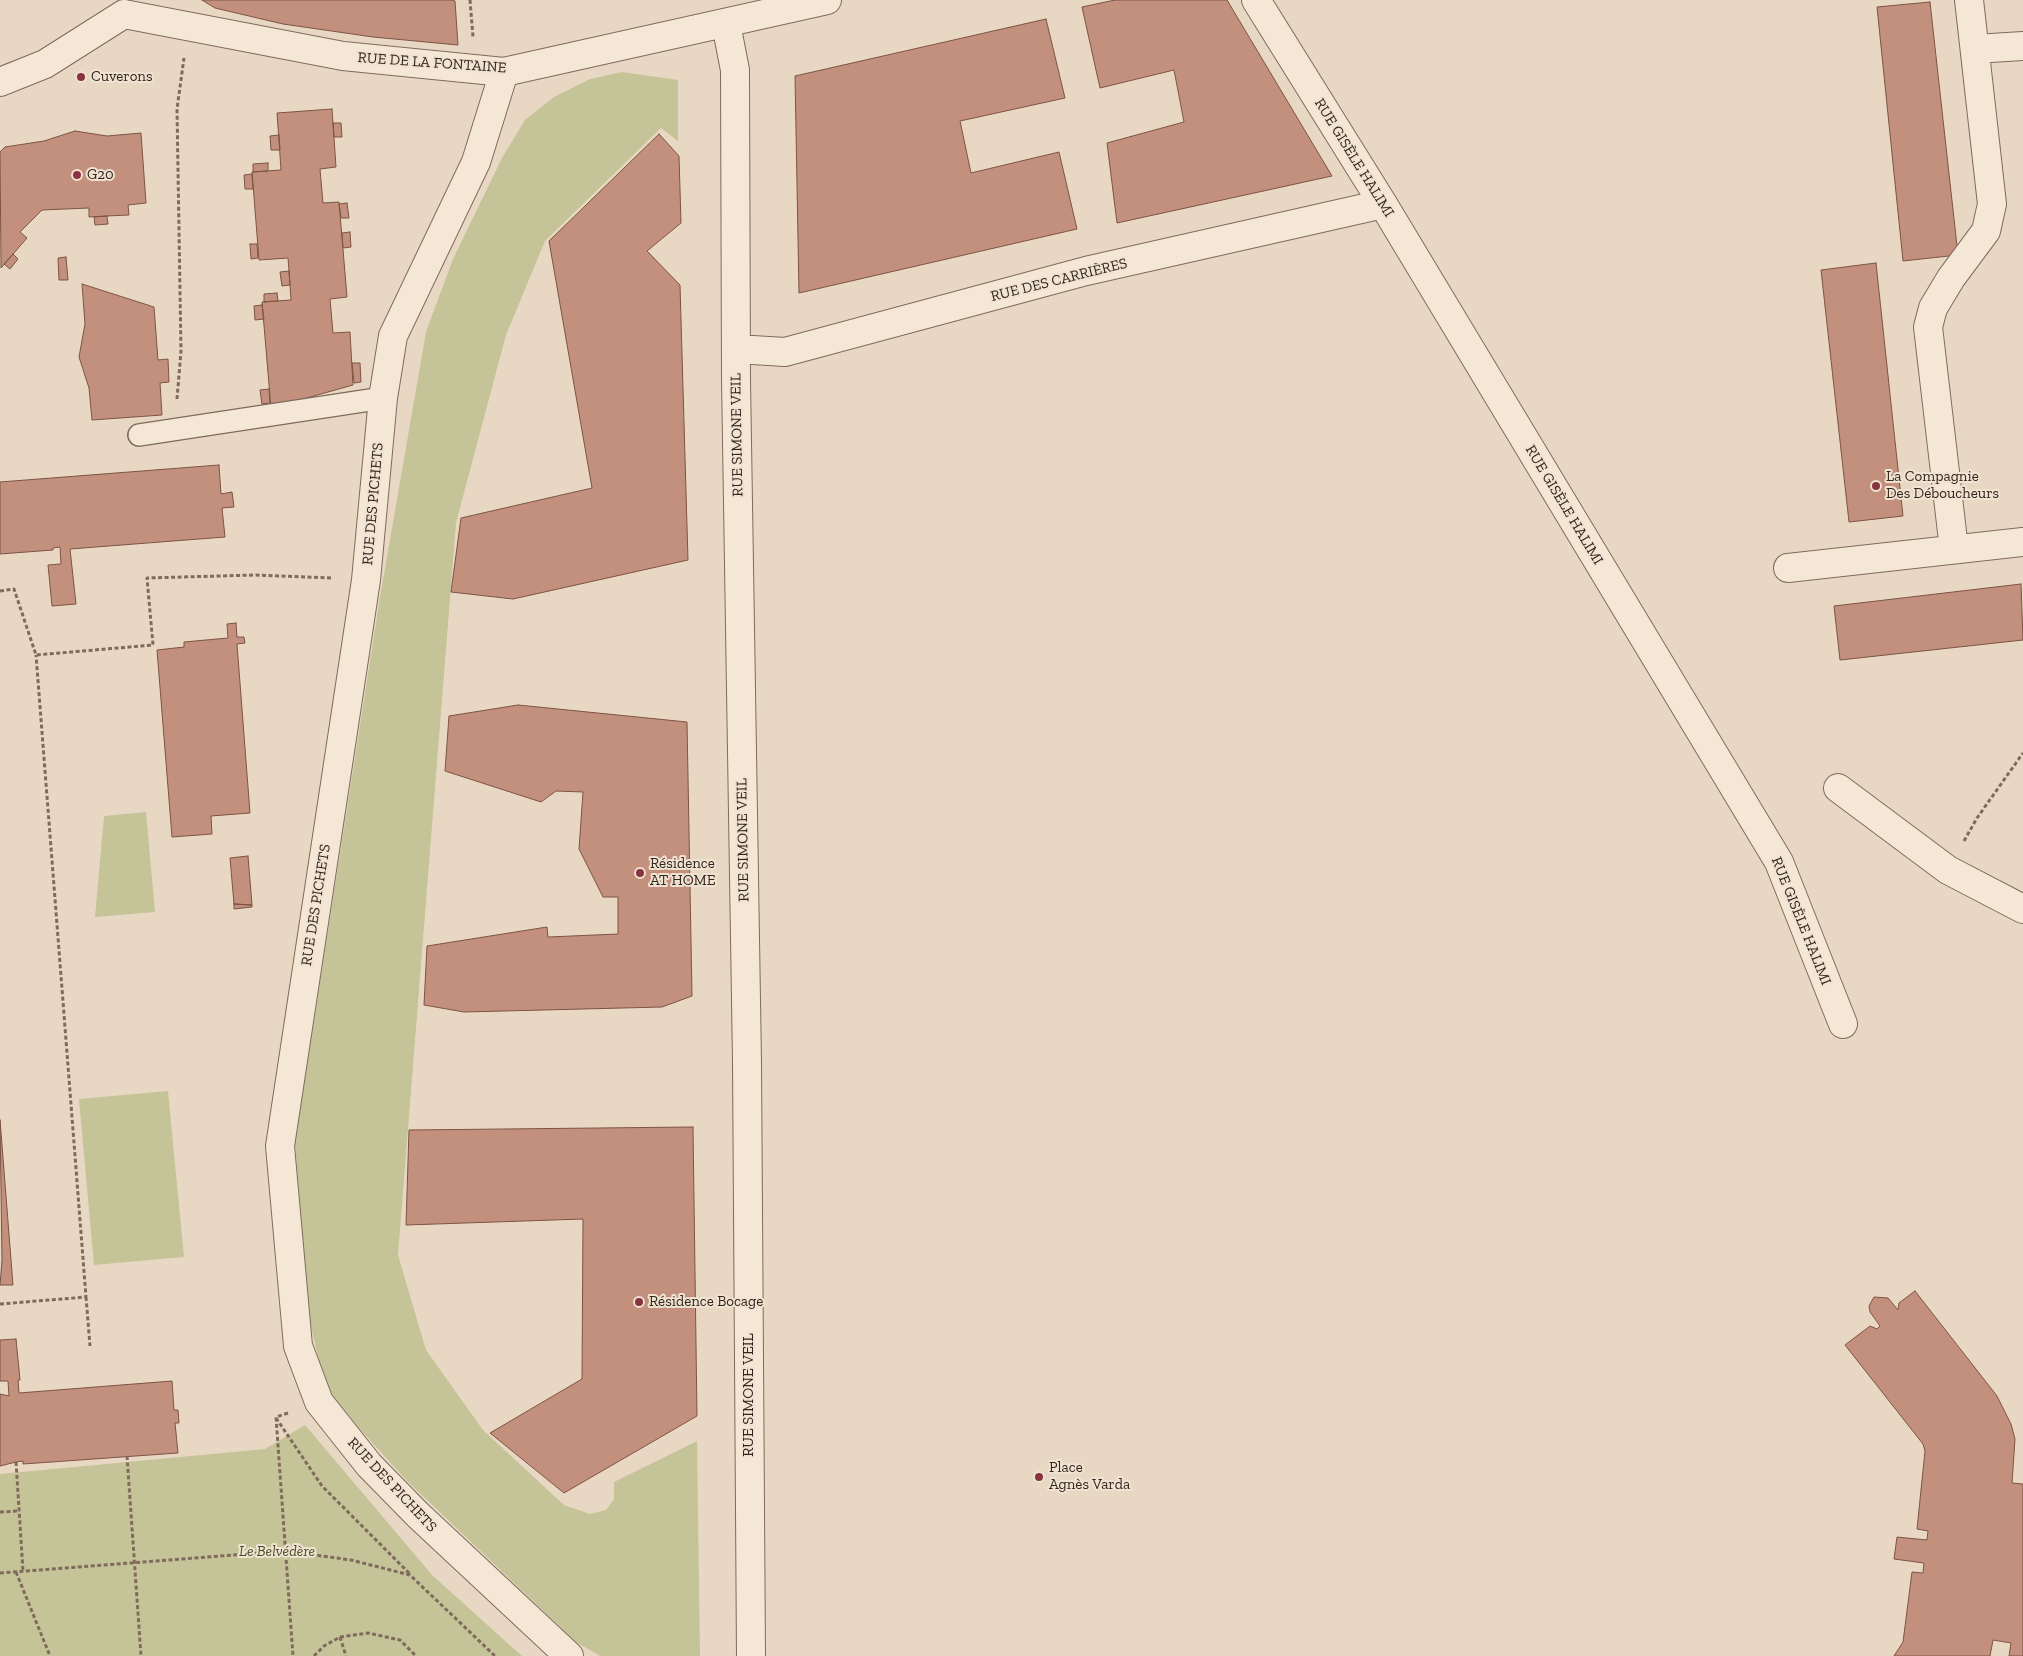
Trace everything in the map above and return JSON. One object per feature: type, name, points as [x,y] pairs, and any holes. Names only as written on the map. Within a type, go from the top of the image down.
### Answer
[{"type":"street","name":"RUE DE LA FONTAINE","points":[[125,7],[188,27],[343,56],[504,72],[827,0]]},
{"type":"street","name":"RUE GISÈLE HALIMI","points":[[1256,0],[1383,204],[1779,862],[1843,1024]]},
{"type":"street","points":[[1954,549],[1928,327],[1938,301],[1986,231],[1992,204],[1969,0]]},
{"type":"street","points":[[0,82],[45,64],[125,7]]},
{"type":"street","name":"RUE SIMONE VEIL","points":[[726,24],[735,70],[736,349],[747,1072],[751,1656]]},
{"type":"street","points":[[1975,49],[2023,46]]},
{"type":"street","name":"RUE DES PICHETS","points":[[504,72],[476,162],[393,336],[383,398],[366,580],[280,1146],[298,1346],[319,1402],[369,1465],[418,1515],[570,1656]]},
{"type":"street","name":"RUE DES CARRIÈRES","points":[[736,349],[785,352],[1086,272],[1383,204]]},
{"type":"street","points":[[1788,568],[2023,542]]},
{"type":"street","points":[[1838,788],[1948,870],[2023,909]]},
{"type":"lane","points":[[139,435],[383,398]]},
{"type":"path","points":[[174,429],[181,351],[177,109],[188,27]]},
{"type":"path","points":[[36,654],[153,645],[147,578],[256,575],[366,580]]},
{"type":"path","points":[[0,591],[14,589],[36,654],[90,1346]]},
{"type":"path","points":[[1948,870],[1977,818],[2023,753]]},
{"type":"path","points":[[0,1304],[86,1297]]},
{"type":"path","points":[[276,1417],[319,1402]]},
{"type":"path","points":[[276,1417],[293,1656]]},
{"type":"path","points":[[276,1417],[322,1486],[410,1575],[495,1656]]},
{"type":"path","points":[[127,1456],[141,1656]]},
{"type":"path","points":[[16,1462],[23,1571]]},
{"type":"path","points":[[0,1512],[19,1511]]},
{"type":"path","points":[[0,1573],[286,1551],[351,1560],[410,1575]]},
{"type":"path","points":[[16,1572],[50,1656]]},
{"type":"path","points":[[314,1656],[324,1646],[340,1637],[368,1633],[400,1640],[416,1656]]},
{"type":"path","points":[[340,1637],[346,1656]]},
{"type":"green space","points":[[622,72],[678,80],[678,141],[661,128],[545,241],[506,335],[456,523],[398,1255],[426,1350],[483,1430],[564,1505],[590,1514],[606,1510],[614,1499],[614,1482],[697,1441],[700,1656],[600,1656],[576,1642],[407,1481],[337,1404],[322,1375],[308,1313],[295,1143],[379,603],[426,332],[453,259],[502,158],[525,120],[554,97],[590,79]]},
{"type":"green space","points":[[146,812],[155,912],[95,917],[104,816]]},
{"type":"green space","points":[[168,1091],[184,1257],[94,1265],[79,1099]]},
{"type":"green space","name":"Le Belvédère","points":[[305,1425],[433,1576],[522,1656],[0,1656],[0,1474],[265,1449]]},
{"type":"building","points":[[202,0],[451,0],[455,1],[458,45],[373,37],[283,24],[215,8]]},
{"type":"building","points":[[1115,0],[1227,0],[1332,176],[1117,223],[1107,143],[1184,122],[1174,70],[1100,88],[1082,7]]},
{"type":"building","points":[[1930,2],[1958,255],[1903,261],[1877,7]]},
{"type":"building","points":[[1046,19],[1065,98],[960,121],[971,173],[1059,152],[1077,229],[799,293],[795,76]]},
{"type":"building","points":[[332,109],[336,167],[320,169],[323,203],[339,202],[347,297],[330,299],[333,333],[350,332],[353,385],[271,408],[262,302],[291,300],[288,258],[259,260],[252,172],[281,170],[277,113]]},
{"type":"building","points":[[333,123],[341,123],[342,137],[334,137]]},
{"type":"building","points":[[75,131],[107,136],[141,133],[146,203],[128,205],[129,215],[89,217],[89,208],[42,210],[20,232],[27,238],[1,268],[0,152],[5,147],[44,141]]},
{"type":"building","points":[[659,134],[679,156],[681,223],[647,251],[680,285],[688,560],[513,599],[451,592],[461,518],[592,488],[549,241]]},
{"type":"building","points":[[279,135],[280,150],[271,150],[270,136]]},
{"type":"building","points":[[268,163],[268,171],[253,172],[253,164]]},
{"type":"building","points":[[252,174],[253,189],[245,189],[244,175]]},
{"type":"building","points":[[347,203],[349,218],[341,218],[339,204]]},
{"type":"building","points":[[107,216],[108,224],[95,225],[94,217]]},
{"type":"building","points":[[350,232],[351,247],[343,248],[342,233]]},
{"type":"building","points":[[250,244],[257,244],[258,258],[251,259]]},
{"type":"building","points":[[13,254],[18,259],[10,269],[4,264]]},
{"type":"building","points":[[66,257],[68,280],[59,280],[58,258]]},
{"type":"building","points":[[1876,263],[1903,516],[1849,522],[1821,270]]},
{"type":"building","points":[[289,271],[290,285],[282,286],[280,272]]},
{"type":"building","points":[[82,284],[154,307],[158,360],[168,359],[169,382],[160,383],[162,415],[92,420],[89,388],[79,357],[85,324]]},
{"type":"building","points":[[277,293],[278,301],[264,302],[264,294]]},
{"type":"building","points":[[262,305],[264,319],[255,320],[254,306]]},
{"type":"building","points":[[352,363],[360,363],[361,382],[354,383]]},
{"type":"building","points":[[269,389],[270,403],[262,404],[260,390]]},
{"type":"building","points":[[219,465],[221,494],[232,492],[234,507],[222,508],[225,537],[70,549],[76,604],[52,606],[48,565],[61,564],[60,547],[53,548],[53,550],[0,554],[0,482]]},
{"type":"building","points":[[2021,584],[2023,640],[1840,660],[1834,606]]},
{"type":"building","points":[[236,623],[237,637],[244,637],[245,643],[237,644],[250,813],[211,816],[212,834],[172,837],[157,650],[184,647],[184,642],[228,638],[227,624]]},
{"type":"building","name":"Résidence AT HOME","points":[[518,705],[687,722],[692,996],[662,1007],[464,1012],[424,1005],[427,946],[547,927],[548,937],[618,934],[618,897],[603,897],[579,849],[583,792],[556,791],[541,802],[445,771],[449,716]]},
{"type":"building","points":[[248,856],[252,905],[234,904],[230,858]]},
{"type":"building","points":[[234,904],[252,905],[252,907],[234,909]]},
{"type":"building","points":[[0,1120],[13,1285],[0,1285],[2,1260]]},
{"type":"building","name":"Résidence Bocage","points":[[693,1127],[697,1416],[564,1493],[490,1433],[582,1379],[583,1219],[406,1225],[409,1130]]},
{"type":"building","points":[[1915,1291],[1997,1396],[2011,1424],[2015,1439],[2012,1483],[2023,1484],[2023,1656],[2009,1656],[2011,1643],[1993,1640],[1990,1656],[1894,1656],[1903,1642],[1912,1572],[1923,1573],[1924,1563],[1894,1559],[1897,1537],[1927,1540],[1928,1531],[1917,1529],[1925,1451],[1923,1444],[1845,1345],[1870,1326],[1877,1329],[1880,1326],[1870,1312],[1869,1306],[1874,1297],[1888,1298],[1898,1310],[1899,1303]]},
{"type":"building","points":[[16,1339],[20,1380],[18,1380],[19,1393],[172,1381],[174,1410],[178,1410],[179,1423],[175,1423],[178,1453],[23,1464],[23,1461],[0,1466],[0,1394],[9,1396],[8,1381],[0,1381],[0,1340]]},
{"type":"place","name":"Cuverons","points":[[81,77]]},
{"type":"place","name":"G20","points":[[77,175]]},
{"type":"place","name":"La Compagnie Des Déboucheurs","points":[[1876,486]]},
{"type":"place","name":"Résidence AT HOME","points":[[640,873]]},
{"type":"place","name":"Résidence Bocage","points":[[639,1302]]},
{"type":"place","name":"Place Agnès Varda","points":[[1039,1477]]}]
